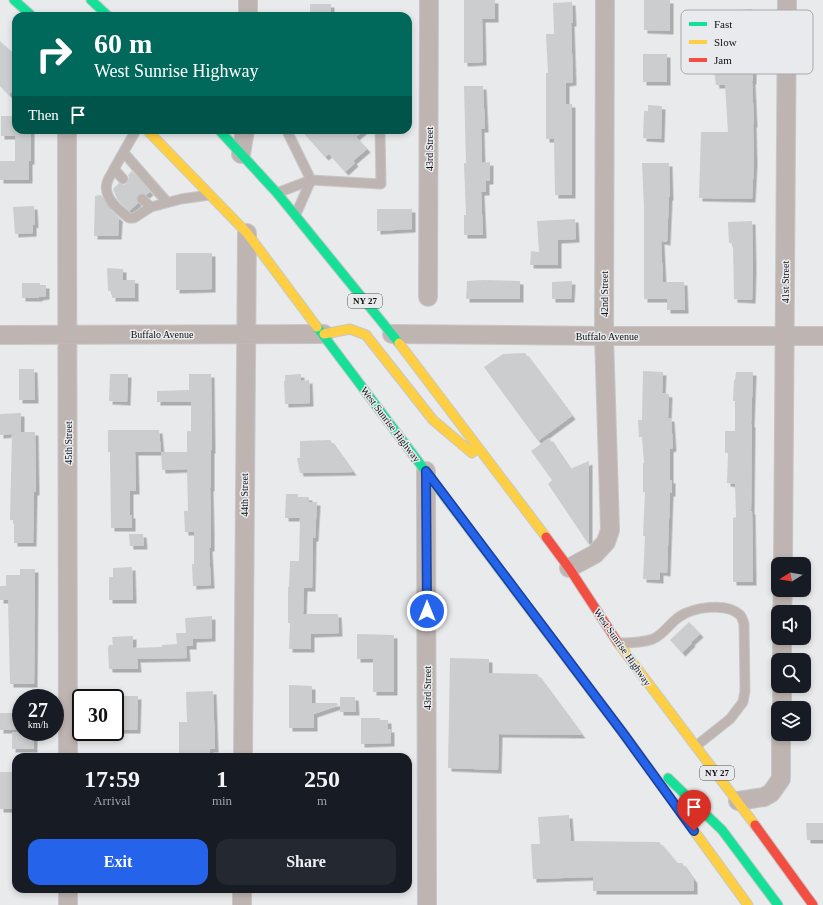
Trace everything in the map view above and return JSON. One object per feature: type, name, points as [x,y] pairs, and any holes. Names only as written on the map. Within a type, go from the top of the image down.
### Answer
[{"type":"highway","points":[[7,0],[22,7]]},
{"type":"highway","points":[[14,0],[28,12]]},
{"type":"highway","points":[[91,0],[104,12]]},
{"type":"highway","name":"West Sunrise Highway","points":[[151,134],[247,233],[623,733],[748,905]]},
{"type":"highway","name":"West Sunrise Highway","points":[[223,134],[277,193],[392,334],[569,568],[618,643],[738,801],[813,905]]},
{"type":"highway","points":[[324,334],[347,328],[356,330],[366,335],[433,420],[503,480]]},
{"type":"highway","points":[[623,733],[722,830],[778,905]]},
{"type":"street","points":[[248,0],[248,12]]},
{"type":"street","name":"43rd Street","points":[[428,297],[429,0]]},
{"type":"street","name":"42nd Street","points":[[569,568],[594,554],[606,542],[610,530],[604,336],[605,0]]},
{"type":"street","name":"41st Street","points":[[786,0],[786,10]]},
{"type":"street","name":"41st Street","points":[[783,557],[786,74]]},
{"type":"street","name":"45th Street","points":[[67,134],[68,753]]},
{"type":"street","points":[[242,154],[244,134]]},
{"type":"street","name":"44th Street","points":[[243,753],[245,334],[247,233]]},
{"type":"street","name":"Buffalo Avenue","points":[[0,334],[324,334]]},
{"type":"street","name":"Buffalo Avenue","points":[[392,334],[823,336]]},
{"type":"street","name":"43rd Street","points":[[426,471],[427,905]]},
{"type":"street","points":[[738,801],[764,797],[771,793],[781,779],[781,741]]},
{"type":"street","points":[[68,893],[68,905]]},
{"type":"street","points":[[242,893],[242,905]]},
{"type":"lane","points":[[134,134],[107,181],[106,188],[109,198],[121,212],[129,218],[134,218],[152,207],[167,202],[210,195]]},
{"type":"lane","points":[[288,134],[311,180]]},
{"type":"lane","points":[[277,193],[311,180],[381,184],[380,134]]},
{"type":"lane","points":[[124,153],[167,202]]},
{"type":"lane","points":[[114,169],[124,179]]},
{"type":"lane","points":[[295,215],[311,180]]},
{"type":"lane","points":[[142,199],[152,207]]},
{"type":"lane","points":[[618,643],[635,643],[655,638],[680,616],[696,610],[715,607],[729,608],[741,616],[744,624],[745,691],[743,702],[730,719],[696,746]]},
{"type":"building","points":[[464,0],[495,0],[495,19],[482,19],[483,62],[464,63]]},
{"type":"building","points":[[644,0],[670,0],[670,31],[644,30]]},
{"type":"building","points":[[572,2],[573,23],[571,23],[573,82],[566,83],[566,104],[572,104],[572,195],[555,195],[554,139],[546,139],[546,73],[548,73],[546,34],[554,34],[553,3]]},
{"type":"building","points":[[310,4],[331,4],[331,12],[310,12]]},
{"type":"building","points":[[0,41],[12,52],[12,92],[9,95],[0,86]]},
{"type":"building","points":[[643,54],[667,54],[667,82],[643,82]]},
{"type":"building","points":[[715,74],[753,74],[754,161],[752,199],[699,198],[701,132],[728,132],[725,85],[716,85]]},
{"type":"building","points":[[464,86],[483,86],[485,129],[481,129],[482,163],[490,162],[490,181],[486,181],[486,192],[481,192],[483,235],[464,235],[464,215],[466,215],[464,163],[466,163]]},
{"type":"building","points":[[648,105],[662,106],[661,139],[643,138],[644,111],[648,111]]},
{"type":"building","points":[[1,116],[12,116],[12,134],[31,134],[29,180],[0,180],[0,161],[15,161],[15,136],[1,136]]},
{"type":"building","points":[[305,134],[359,134],[356,137],[367,149],[353,161],[355,163],[345,172],[329,154],[325,157]]},
{"type":"building","points":[[642,163],[669,163],[670,197],[667,242],[661,241],[663,282],[684,282],[685,310],[667,310],[667,299],[644,299],[644,208]]},
{"type":"building","points":[[132,171],[150,192],[146,195],[143,193],[138,195],[136,198],[138,203],[129,211],[117,199],[113,189],[119,183],[124,185],[127,183],[129,178],[128,175]]},
{"type":"building","points":[[101,195],[108,207],[120,219],[118,236],[94,236],[95,196]]},
{"type":"building","points":[[34,206],[35,224],[33,225],[33,233],[15,234],[13,207]]},
{"type":"building","points":[[377,209],[412,209],[412,229],[377,231]]},
{"type":"building","points":[[575,219],[576,239],[558,240],[558,265],[530,265],[531,251],[539,252],[537,221]]},
{"type":"building","points":[[752,221],[752,300],[734,299],[733,243],[729,243],[728,222]]},
{"type":"building","points":[[176,253],[212,253],[212,289],[176,290]]},
{"type":"building","points":[[107,268],[123,269],[123,280],[135,280],[135,298],[112,298],[112,291],[108,291]]},
{"type":"building","points":[[467,281],[520,281],[520,299],[466,299]]},
{"type":"building","points":[[572,281],[571,299],[552,299],[552,282]]},
{"type":"building","points":[[22,283],[40,283],[40,285],[46,285],[46,296],[39,298],[22,298]]},
{"type":"building","points":[[525,353],[572,416],[538,441],[484,367],[503,354]]},
{"type":"building","points":[[19,369],[34,369],[35,400],[19,400]]},
{"type":"building","points":[[643,371],[663,372],[662,393],[669,394],[668,418],[671,418],[673,448],[670,449],[670,480],[672,480],[672,493],[670,493],[667,573],[660,572],[660,580],[643,579],[645,492],[643,492],[644,463],[642,437],[639,437],[638,420],[642,420]]},
{"type":"building","points":[[736,372],[753,372],[751,424],[751,511],[753,582],[733,582],[733,518],[736,517],[735,484],[727,483],[728,453],[725,453],[725,431],[735,431],[735,401],[733,401]]},
{"type":"building","points":[[110,374],[128,374],[127,402],[109,401]]},
{"type":"building","points":[[189,374],[211,374],[211,548],[209,548],[211,585],[193,586],[192,564],[194,564],[194,532],[185,532],[184,511],[188,511],[187,469],[162,470],[161,452],[187,452],[187,431],[191,431],[191,402],[157,402],[157,391],[189,390]]},
{"type":"building","points":[[301,374],[301,381],[309,380],[310,403],[285,404],[285,375]]},
{"type":"building","points":[[21,413],[21,432],[35,432],[36,492],[34,492],[33,543],[14,543],[14,520],[10,520],[12,434],[0,435],[0,414]]},
{"type":"building","points":[[108,430],[159,430],[161,452],[135,452],[136,491],[130,491],[130,515],[132,515],[132,528],[111,528],[110,452],[108,452]]},
{"type":"building","points":[[549,438],[570,469],[589,461],[589,545],[548,484],[552,480],[531,451]]},
{"type":"building","points":[[330,440],[353,472],[300,473],[297,458],[300,458],[300,441]]},
{"type":"building","points":[[286,494],[298,494],[298,497],[309,497],[309,502],[317,502],[315,538],[313,538],[312,588],[304,588],[303,614],[338,614],[339,633],[311,634],[311,649],[289,649],[290,623],[288,623],[288,587],[290,561],[299,561],[300,518],[285,518]]},
{"type":"building","points":[[129,534],[143,534],[144,546],[130,546]]},
{"type":"building","points":[[132,567],[133,600],[109,600],[109,577],[113,577],[113,568]]},
{"type":"building","points":[[20,569],[35,569],[34,684],[10,684],[8,600],[0,600],[0,586],[6,586],[6,575],[20,575]]},
{"type":"building","points":[[212,616],[212,638],[193,639],[193,646],[186,646],[187,658],[137,659],[138,669],[109,669],[108,648],[109,645],[113,645],[112,637],[133,636],[133,648],[162,647],[162,645],[177,644],[176,633],[186,633],[185,618]]},
{"type":"building","points":[[689,622],[700,634],[682,653],[670,640]]},
{"type":"building","points":[[357,634],[394,635],[394,692],[373,692],[373,659],[357,659]]},
{"type":"building","points":[[450,658],[489,659],[489,673],[537,674],[582,735],[499,734],[498,770],[448,768]]},
{"type":"building","points":[[289,685],[312,686],[312,703],[337,703],[338,706],[314,714],[314,728],[289,728]]},
{"type":"building","points":[[213,691],[215,749],[210,749],[210,753],[179,753],[179,722],[187,722],[186,692]]},
{"type":"building","points":[[124,696],[138,696],[137,730],[124,730]]},
{"type":"building","points":[[340,697],[355,697],[356,712],[340,712]]},
{"type":"building","points":[[0,713],[12,713],[12,730],[0,730]]},
{"type":"building","points":[[361,718],[380,718],[380,720],[388,720],[388,729],[391,729],[391,743],[361,744]]},
{"type":"building","points":[[12,741],[34,741],[34,749],[12,749]]},
{"type":"building","points":[[0,772],[12,772],[12,809],[0,809]]},
{"type":"building","points":[[569,815],[571,841],[659,842],[677,863],[682,863],[694,880],[694,891],[593,891],[593,877],[533,879],[531,844],[540,844],[538,817]]},
{"type":"building","points":[[806,823],[823,823],[823,840],[807,840]]},
{"type":"traffic: fast","points":[[14,0],[28,12]]},
{"type":"traffic: fast","points":[[91,0],[104,12]]},
{"type":"traffic: fast","points":[[223,134],[277,193],[399,343]]},
{"type":"traffic: fast","points":[[317,327],[524,602]]},
{"type":"traffic: fast","points":[[668,778],[722,830],[778,905]]},
{"type":"traffic: slow","points":[[151,134],[247,233],[317,327]]},
{"type":"traffic: slow","points":[[324,334],[350,329],[366,335],[433,420],[472,453]]},
{"type":"traffic: slow","points":[[399,343],[546,537]]},
{"type":"traffic: slow","points":[[524,602],[623,733],[748,905]]},
{"type":"traffic: slow","points":[[618,643],[755,825]]},
{"type":"traffic: jam","points":[[546,537],[569,568],[618,643]]},
{"type":"traffic: jam","points":[[755,825],[813,905]]},
{"type":"route","points":[[427,611],[426,471],[623,733],[694,831]]}]
